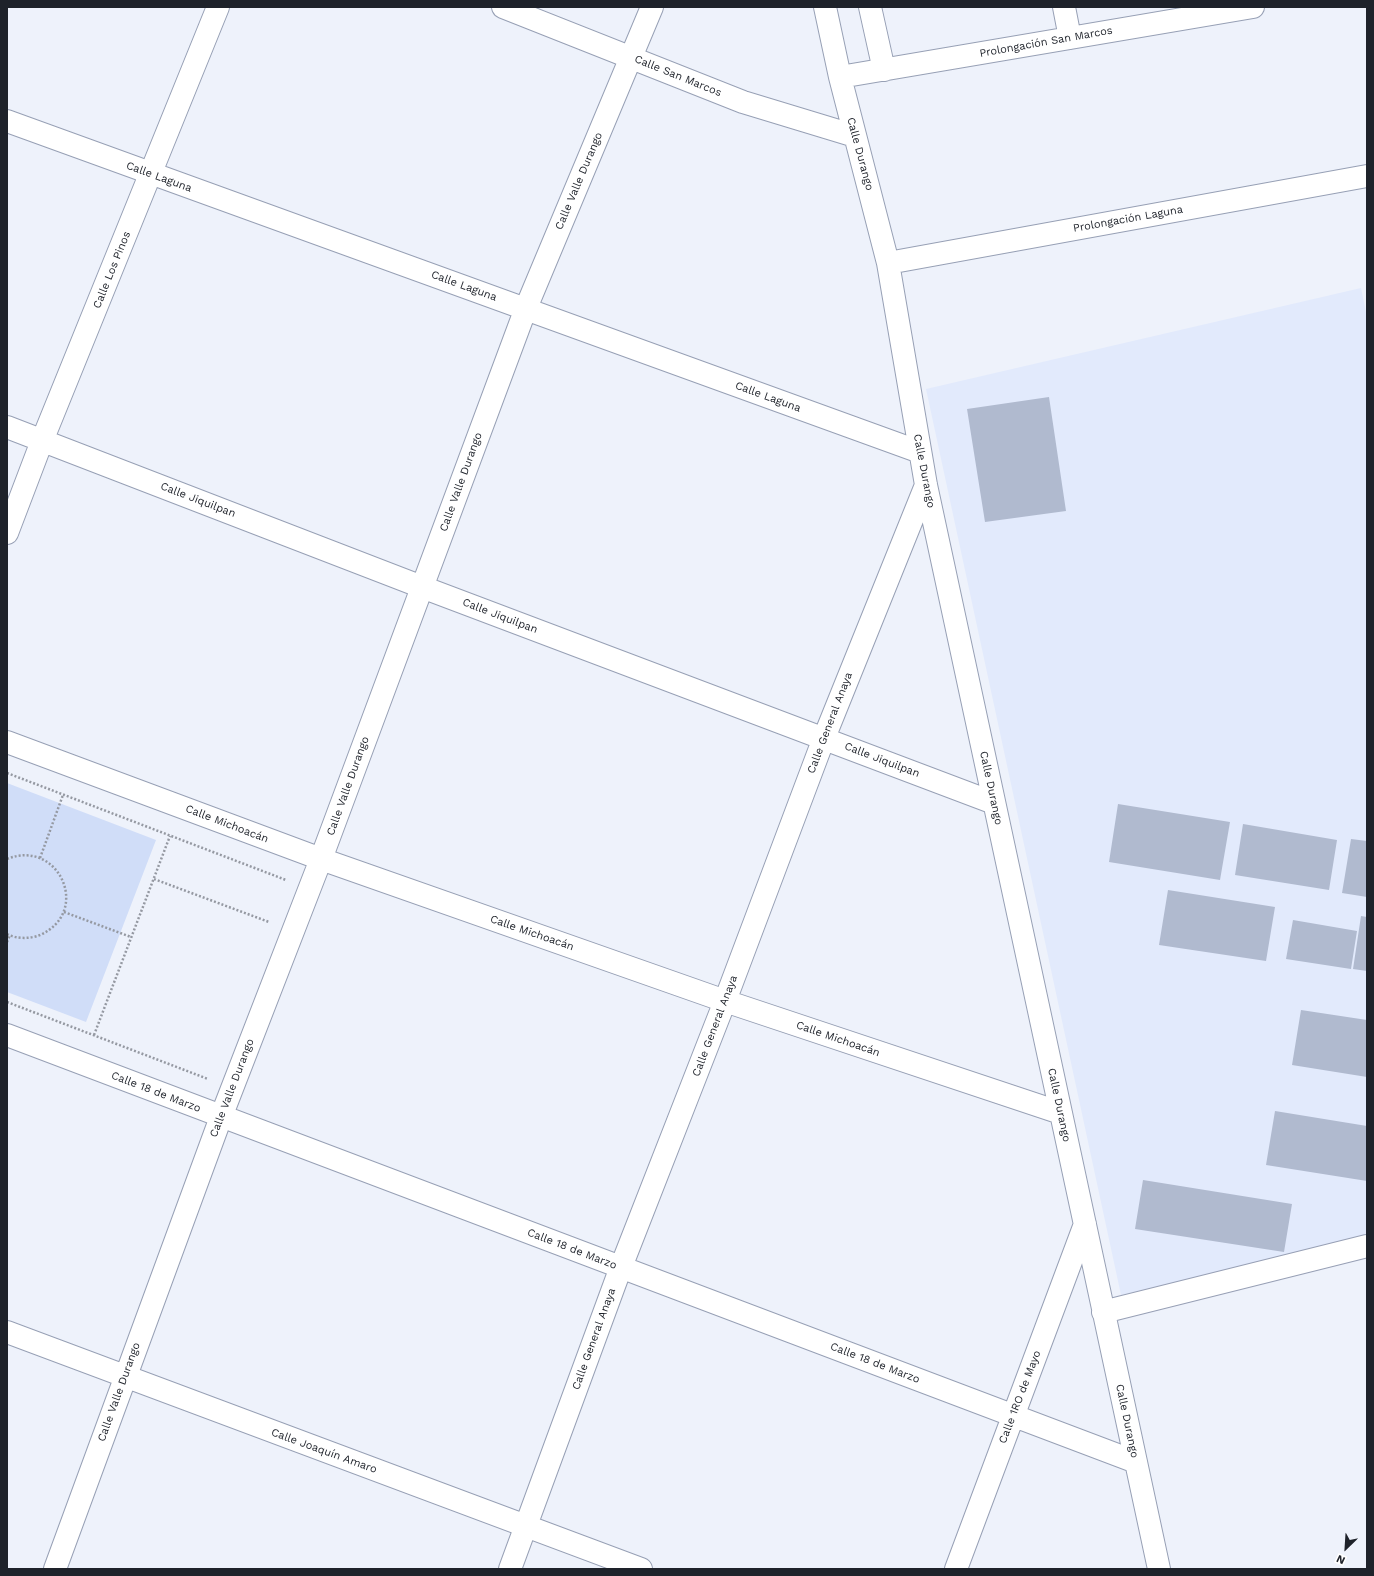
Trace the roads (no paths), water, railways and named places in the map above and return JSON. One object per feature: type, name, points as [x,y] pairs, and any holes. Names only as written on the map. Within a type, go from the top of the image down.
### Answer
[{"type":"street","name":"Calle Los Pinos","points":[[7,533],[42,441],[218,7]]},
{"type":"street","name":"Calle San Marcos","points":[[503,7],[743,102],[855,136]]},
{"type":"street","name":"Calle Valle Durango","points":[[55,1569],[220,1117],[321,860],[526,308],[652,7]]},
{"type":"street","name":"Calle Durango","points":[[825,7],[840,77],[888,262],[926,485],[1159,1569]]},
{"type":"street","points":[[870,7],[884,70]]},
{"type":"street","points":[[1064,7],[1070,38]]},
{"type":"street","name":"Prolongación San Marcos","points":[[840,77],[1253,7]]},
{"type":"street","name":"Calle Laguna","points":[[7,121],[920,452]]},
{"type":"street","name":"Prolongación Laguna","points":[[888,262],[1367,176]]},
{"type":"street","name":"Calle Jiquilpan","points":[[7,427],[422,587],[994,803]]},
{"type":"street","name":"Calle General Anaya","points":[[510,1569],[620,1267],[725,1001],[824,738],[926,485]]},
{"type":"street","name":"Calle Michoacán","points":[[7,742],[321,860],[725,1001],[1061,1113]]},
{"type":"street","name":"Calle 18 de Marzo","points":[[7,1035],[220,1117],[1136,1462]]},
{"type":"street","name":"Calle 1RO de Mayo","points":[[956,1569],[1085,1224]]},
{"type":"street","points":[[1104,1312],[1367,1246]]},
{"type":"street","name":"Calle Joaquín Amaro","points":[[7,1332],[640,1569]]}]
